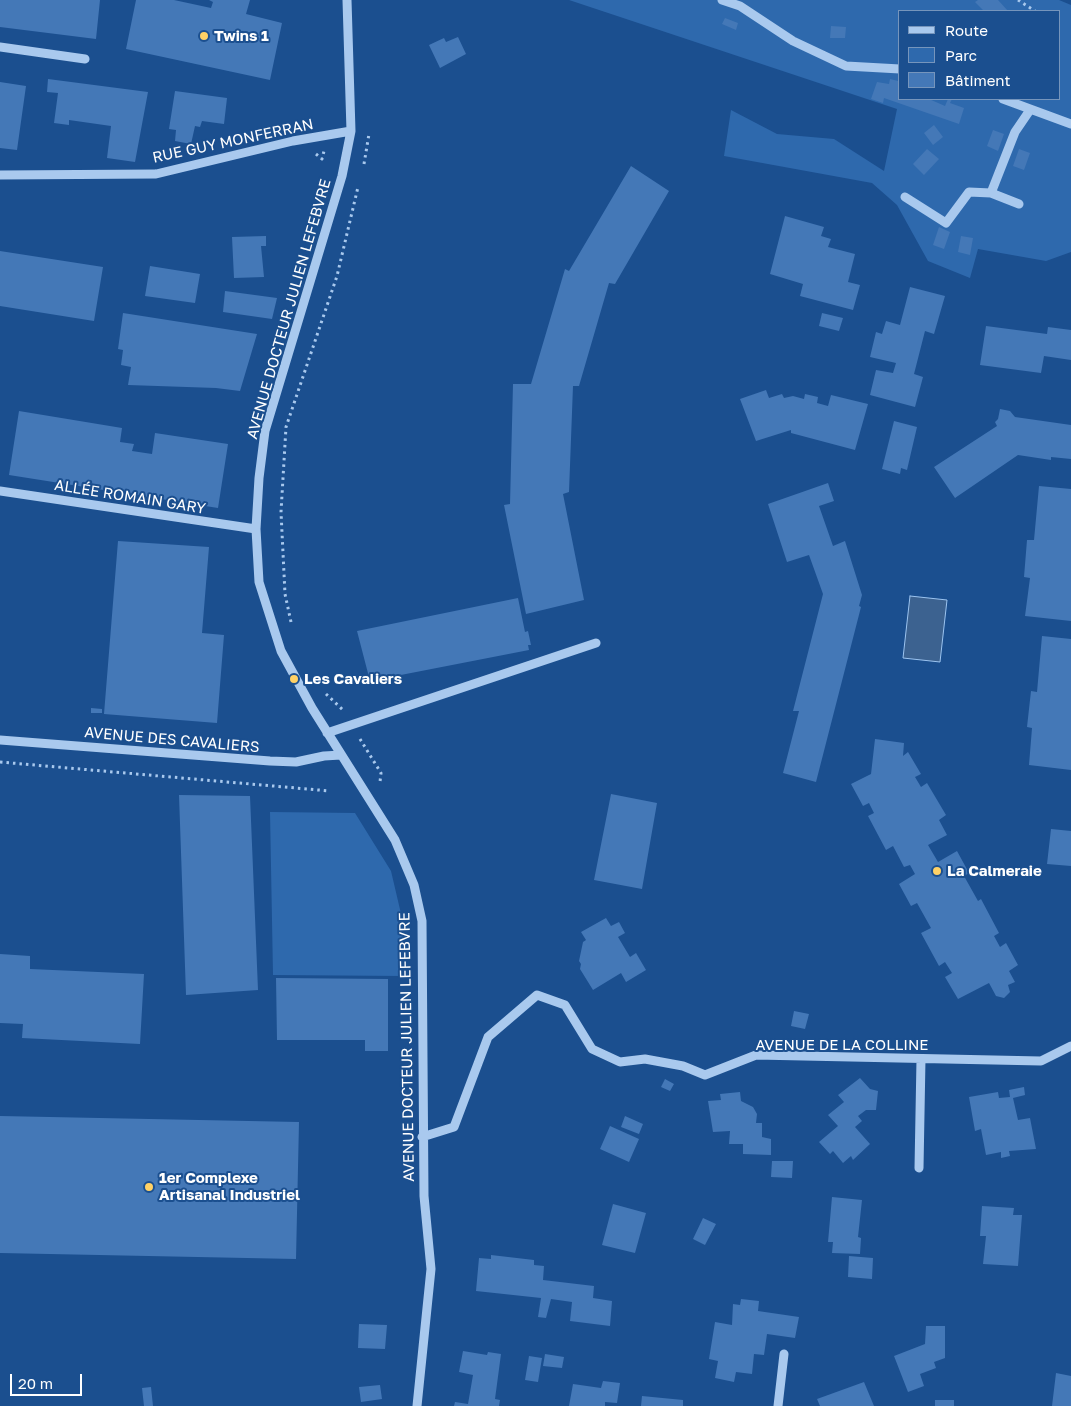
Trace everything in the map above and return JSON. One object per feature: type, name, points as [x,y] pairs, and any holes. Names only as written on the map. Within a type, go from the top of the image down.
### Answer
[{"type":"street","name":"AVENUE DOCTEUR JULIEN LEFEBVRE","points":[[347,0],[350,131],[342,176],[265,431],[259,478],[256,529],[259,582],[269,619],[281,651],[294,679],[395,840],[414,885],[422,921],[422,1137],[424,1196],[431,1269],[416,1406]]},
{"type":"street","points":[[722,0],[740,6],[793,41],[846,66],[898,69]]},
{"type":"street","points":[[0,47],[85,59]]},
{"type":"street","points":[[1005,100],[1071,124]]},
{"type":"street","points":[[991,194],[1015,132],[1030,110]]},
{"type":"street","name":"RUE GUY MONFERRAN","points":[[0,175],[156,174],[293,141],[350,131]]},
{"type":"street","points":[[905,197],[946,223],[969,192],[991,194],[1019,204]]},
{"type":"street","name":"ALLÉE ROMAIN GARY","points":[[0,491],[256,529]]},
{"type":"street","points":[[327,733],[596,643]]},
{"type":"street","name":"AVENUE DES CAVALIERS","points":[[0,740],[270,761],[296,762],[324,756],[341,755]]},
{"type":"street","name":"AVENUE DE LA COLLINE","points":[[422,1137],[454,1127],[488,1037],[537,995],[565,1005],[592,1049],[620,1062],[645,1059],[683,1066],[705,1075],[756,1055],[1042,1061],[1071,1046]]},
{"type":"street","points":[[920,1168],[922,1058]]},
{"type":"street","points":[[778,1406],[784,1354]]},
{"type":"path","points":[[1018,0],[1033,10]]},
{"type":"path","points":[[362,170],[369,141],[368,132]]},
{"type":"path","points":[[291,623],[285,594],[281,512],[286,427],[337,276],[360,179]]},
{"type":"path","points":[[324,691],[328,698],[340,706],[381,773],[380,785],[384,797],[371,804]]},
{"type":"path","points":[[0,762],[330,791]]},
{"type":"green space","points":[[569,0],[1059,0],[1071,5],[1071,252],[1046,261],[978,249],[970,278],[928,261],[897,205],[872,183],[724,156],[731,110],[777,134],[834,139],[884,171],[897,109]]},
{"type":"green space","points":[[270,812],[355,813],[391,871],[402,918],[404,976],[273,975]]},
{"type":"shaded area","points":[[910,596],[947,600],[940,662],[903,658]]},
{"type":"building","points":[[0,0],[100,0],[96,39],[0,27]]},
{"type":"building","name":"Twins 1","points":[[136,0],[174,0],[211,8],[213,2],[209,0],[250,0],[246,14],[282,23],[270,80],[126,49]]},
{"type":"building","points":[[978,0],[998,0],[1007,10],[983,10],[975,2]]},
{"type":"building","points":[[725,18],[738,23],[736,30],[722,24]]},
{"type":"building","points":[[831,26],[846,27],[845,38],[830,38]]},
{"type":"building","points":[[458,37],[466,54],[440,68],[429,45],[444,38],[446,42]]},
{"type":"building","points":[[48,79],[148,92],[135,162],[107,158],[111,126],[69,120],[69,125],[54,123],[58,93],[47,92]]},
{"type":"building","points":[[890,79],[898,81],[898,100],[931,100],[945,106],[948,100],[952,100],[950,103],[964,108],[959,124],[884,98],[883,103],[871,99],[877,82],[889,84]]},
{"type":"building","points":[[0,82],[26,86],[17,150],[0,148]]},
{"type":"building","points":[[175,91],[227,98],[224,124],[202,121],[200,127],[195,126],[191,144],[175,141],[176,130],[169,129]]},
{"type":"building","points":[[934,125],[943,137],[933,145],[924,133]]},
{"type":"building","points":[[993,130],[1004,134],[998,151],[987,146]]},
{"type":"building","points":[[927,149],[939,159],[924,175],[913,164]]},
{"type":"building","points":[[1019,149],[1030,153],[1024,170],[1013,166]]},
{"type":"building","points":[[631,166],[669,191],[615,284],[609,283],[579,386],[573,386],[569,492],[563,494],[584,600],[526,614],[504,505],[510,504],[513,384],[531,384],[565,269],[569,271]]},
{"type":"building","points":[[785,216],[824,227],[821,236],[831,239],[828,247],[855,254],[848,282],[860,285],[853,310],[800,296],[803,284],[770,274]]},
{"type":"building","points":[[939,227],[950,232],[944,249],[933,245]]},
{"type":"building","points":[[266,236],[266,246],[261,246],[264,277],[234,278],[232,237]]},
{"type":"building","points":[[961,236],[973,238],[970,255],[958,252]]},
{"type":"building","points":[[0,251],[103,267],[94,321],[0,306]]},
{"type":"building","points":[[150,266],[200,274],[195,303],[145,296]]},
{"type":"building","points":[[910,287],[945,296],[934,334],[925,331],[914,374],[923,377],[915,407],[870,395],[876,370],[893,373],[896,363],[870,357],[876,332],[882,334],[886,321],[900,325]]},
{"type":"building","points":[[225,291],[277,298],[272,319],[223,312]]},
{"type":"building","points":[[123,313],[257,334],[240,391],[216,388],[128,385],[131,367],[121,365],[123,350],[118,349]]},
{"type":"building","points":[[822,313],[843,318],[839,331],[819,326]]},
{"type":"building","points":[[986,326],[1047,334],[1048,327],[1071,330],[1071,360],[1044,356],[1041,373],[980,365]]},
{"type":"building","points":[[766,390],[769,398],[782,394],[784,398],[793,396],[804,399],[805,394],[818,397],[817,403],[828,406],[831,395],[868,404],[855,450],[791,433],[791,430],[756,441],[740,399]]},
{"type":"building","points":[[1000,409],[1010,411],[1015,417],[1071,425],[1071,459],[1051,457],[1051,460],[1018,455],[955,498],[934,467],[997,426],[995,422],[998,419]]},
{"type":"building","points":[[19,411],[122,428],[120,442],[134,444],[132,451],[152,454],[155,433],[228,444],[218,508],[9,475]]},
{"type":"building","points":[[894,421],[917,427],[907,470],[901,468],[900,474],[882,469]]},
{"type":"building","points":[[828,483],[834,501],[819,506],[833,546],[845,541],[862,595],[859,606],[861,607],[816,782],[783,773],[799,711],[793,711],[823,594],[809,555],[787,562],[768,504]]},
{"type":"building","points":[[1039,486],[1071,489],[1071,621],[1025,616],[1030,578],[1024,577],[1027,540],[1034,540]]},
{"type":"building","points":[[118,541],[209,547],[202,633],[224,635],[217,723],[104,714]]},
{"type":"building","points":[[518,598],[525,632],[528,631],[531,645],[528,645],[529,650],[370,681],[357,631]]},
{"type":"building","points":[[1042,636],[1071,639],[1071,770],[1029,765],[1032,728],[1027,727],[1031,691],[1037,692]]},
{"type":"building","points":[[91,708],[102,709],[102,713],[91,713]]},
{"type":"building","name":"La Calmeraie","points":[[875,739],[904,743],[903,756],[908,752],[921,774],[915,777],[921,787],[927,783],[946,815],[939,820],[947,835],[928,845],[938,862],[957,851],[969,873],[964,876],[978,901],[981,899],[999,933],[994,936],[1000,947],[1006,943],[1018,965],[1009,971],[1015,982],[1008,985],[1010,992],[1004,998],[996,996],[989,983],[958,999],[945,977],[952,973],[945,962],[939,966],[921,933],[931,928],[917,903],[911,906],[899,884],[915,874],[910,865],[904,867],[893,846],[886,850],[868,816],[874,813],[869,803],[863,806],[851,784],[871,774]]},
{"type":"building","points":[[611,794],[657,803],[642,889],[594,880]]},
{"type":"building","points":[[179,795],[250,796],[258,990],[186,995]]},
{"type":"building","points":[[1051,829],[1071,831],[1071,866],[1047,864]]},
{"type":"building","points":[[606,918],[611,926],[619,922],[625,933],[618,937],[630,957],[636,953],[646,970],[626,982],[621,973],[593,990],[580,969],[581,964],[579,961],[583,942],[586,940],[581,932]]},
{"type":"building","points":[[0,954],[30,956],[30,969],[144,974],[140,1044],[22,1038],[23,1024],[0,1023]]},
{"type":"building","points":[[276,978],[388,979],[388,1051],[365,1051],[365,1040],[277,1040]]},
{"type":"building","points":[[794,1011],[809,1014],[805,1029],[791,1026]]},
{"type":"building","points":[[860,1078],[870,1089],[878,1091],[876,1110],[866,1110],[858,1116],[862,1121],[855,1127],[870,1144],[853,1160],[851,1156],[843,1163],[833,1151],[830,1154],[819,1142],[838,1126],[828,1115],[844,1102],[838,1095]]},
{"type":"building","points":[[665,1079],[674,1084],[670,1091],[661,1087]]},
{"type":"building","points":[[1024,1087],[1025,1095],[1013,1098],[1018,1120],[1030,1118],[1036,1149],[1009,1151],[1010,1156],[1001,1158],[1001,1152],[986,1155],[981,1129],[975,1131],[969,1097],[998,1092],[999,1098],[1010,1097],[1009,1090]]},
{"type":"building","points":[[740,1092],[741,1101],[753,1107],[757,1114],[756,1123],[762,1123],[762,1137],[771,1139],[771,1155],[743,1154],[743,1144],[729,1144],[730,1131],[713,1132],[708,1101],[721,1100],[720,1094]]},
{"type":"building","name":"1er Complexe Artisanal Industriel","points":[[0,1116],[299,1122],[296,1259],[0,1253]]},
{"type":"building","points":[[625,1116],[643,1124],[639,1134],[621,1127]]},
{"type":"building","points":[[610,1126],[639,1139],[629,1162],[600,1149]]},
{"type":"building","points":[[772,1161],[793,1161],[792,1178],[771,1177]]},
{"type":"building","points":[[832,1197],[862,1200],[858,1237],[861,1238],[860,1254],[832,1253],[833,1242],[828,1242]]},
{"type":"building","points":[[613,1204],[646,1213],[635,1253],[602,1245]]},
{"type":"building","points":[[982,1206],[1014,1208],[1013,1215],[1022,1215],[1018,1266],[983,1264],[986,1236],[980,1236]]},
{"type":"building","points":[[703,1218],[716,1224],[705,1245],[693,1239]]},
{"type":"building","points":[[491,1255],[534,1260],[534,1265],[544,1266],[543,1280],[594,1286],[593,1298],[612,1301],[610,1326],[570,1321],[572,1302],[551,1299],[546,1318],[538,1317],[541,1298],[476,1291],[479,1258],[491,1259]]},
{"type":"building","points":[[849,1256],[873,1258],[872,1279],[848,1277]]},
{"type":"building","points":[[741,1299],[759,1301],[758,1311],[799,1317],[795,1338],[767,1334],[764,1355],[754,1354],[752,1374],[736,1372],[734,1382],[715,1378],[718,1361],[709,1359],[715,1322],[732,1325],[733,1304],[740,1305]]},
{"type":"building","points":[[359,1324],[387,1325],[385,1349],[358,1348]]},
{"type":"building","points":[[926,1326],[945,1326],[945,1358],[934,1362],[936,1368],[920,1374],[924,1386],[908,1392],[894,1356],[925,1344]]},
{"type":"building","points":[[463,1351],[487,1355],[488,1352],[501,1354],[495,1399],[500,1400],[499,1406],[454,1406],[455,1402],[468,1404],[473,1375],[459,1372]]},
{"type":"building","points":[[545,1354],[564,1357],[562,1368],[543,1366]]},
{"type":"building","points":[[529,1356],[542,1358],[538,1382],[525,1380]]},
{"type":"building","points":[[1056,1373],[1071,1376],[1071,1406],[1052,1406]]},
{"type":"building","points":[[603,1381],[620,1383],[617,1403],[605,1402],[605,1406],[569,1406],[573,1384],[601,1388]]},
{"type":"building","points":[[864,1382],[874,1406],[820,1406],[817,1399]]},
{"type":"building","points":[[380,1385],[382,1399],[361,1402],[359,1387]]},
{"type":"building","points":[[151,1387],[153,1406],[144,1406],[142,1388]]},
{"type":"building","points":[[642,1396],[683,1400],[683,1406],[641,1406]]},
{"type":"building","points":[[935,1400],[954,1400],[954,1406],[935,1406]]},
{"type":"place","name":"Twins 1","points":[[204,36]]},
{"type":"place","name":"Les Cavaliers","points":[[294,679]]},
{"type":"place","name":"La Calmeraie","points":[[937,871]]},
{"type":"place","name":"1er Complexe Artisanal Industriel","points":[[149,1187]]}]
